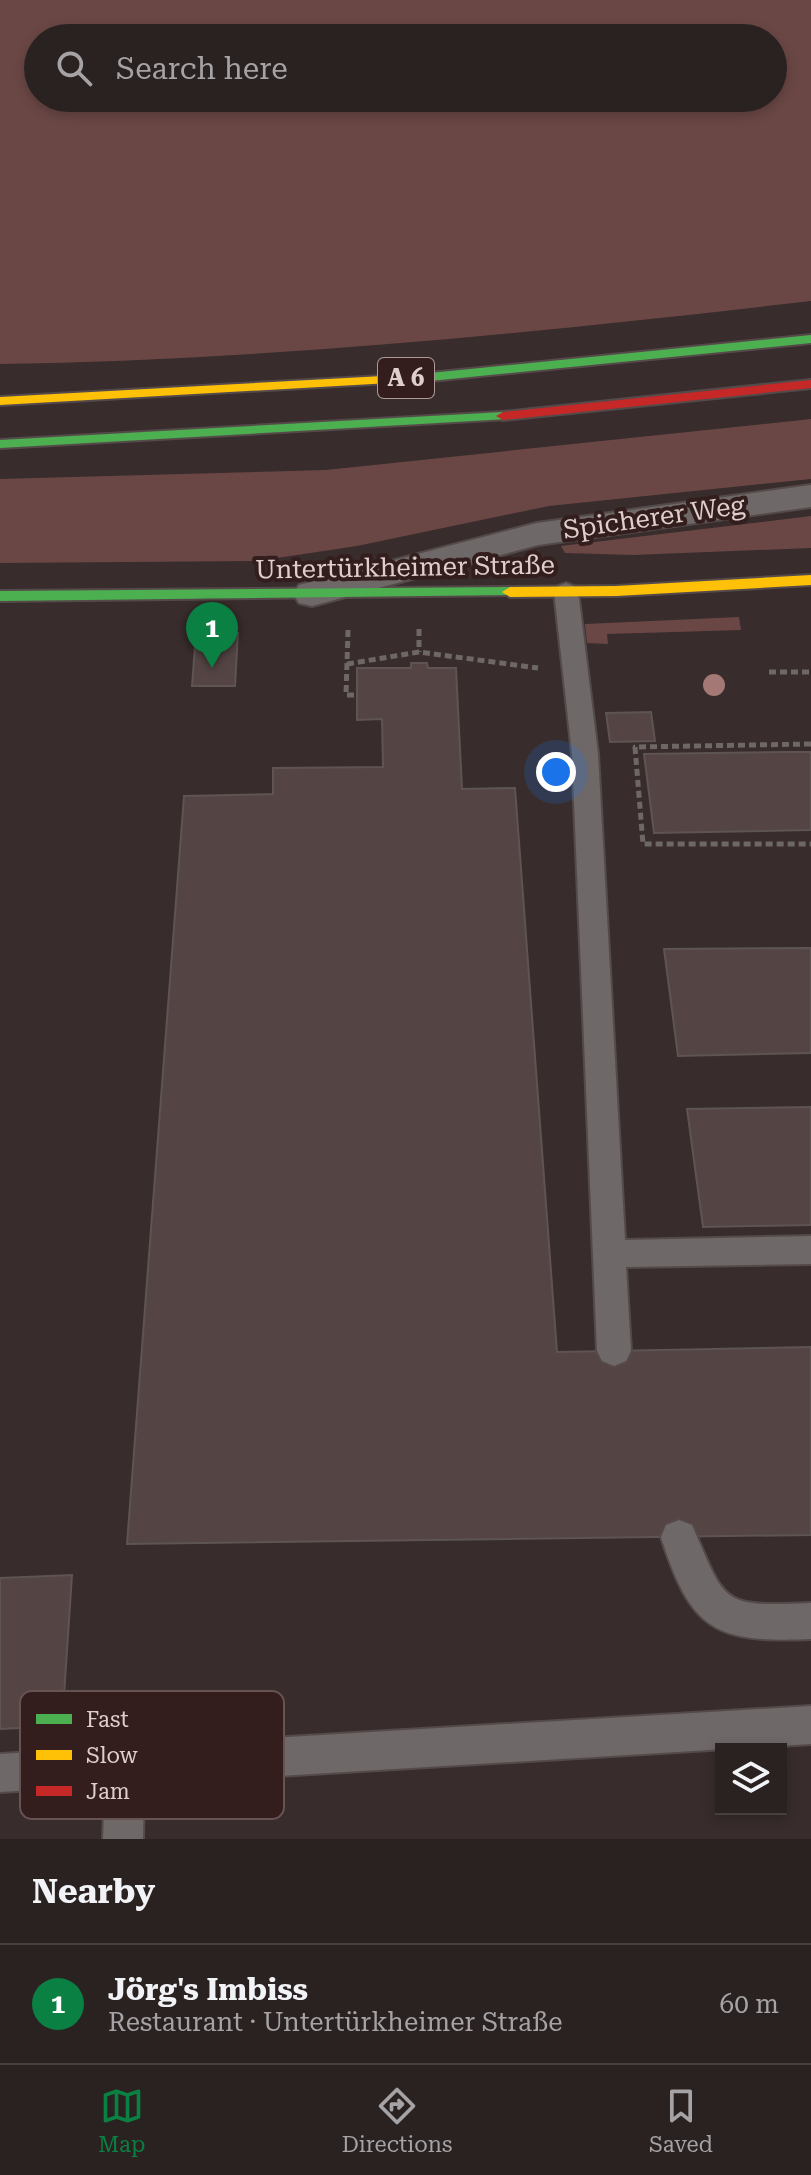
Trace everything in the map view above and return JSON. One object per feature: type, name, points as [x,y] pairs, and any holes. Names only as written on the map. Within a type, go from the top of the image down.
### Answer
[{"type":"main road","name":"A 6","points":[[0,401],[269,388],[466,373],[811,339]]},
{"type":"main road","name":"A 6","points":[[0,444],[502,416],[811,384]]},
{"type":"main road","name":"Untertürkheimer Straße","points":[[0,596],[566,591],[811,580]]},
{"type":"street","name":"Spicherer Weg","points":[[312,594],[537,534],[811,496]]},
{"type":"lane","points":[[566,591],[585,754],[614,1351]]},
{"type":"lane","points":[[611,1254],[811,1250]]},
{"type":"lane","points":[[679,1537],[691,1577],[703,1597],[728,1615],[760,1624],[811,1621]]},
{"type":"lane","points":[[284,1756],[811,1725]]},
{"type":"lane","points":[[0,1773],[20,1772]]},
{"type":"lane","points":[[123,1839],[124,1819]]},
{"type":"path","points":[[419,626],[419,652]]},
{"type":"path","points":[[349,628],[346,695],[356,695]]},
{"type":"path","points":[[347,664],[419,652],[575,671]]},
{"type":"path","points":[[769,672],[811,672]]},
{"type":"path","points":[[811,744],[635,747],[643,844],[811,844]]},
{"type":"shaded area","points":[[0,0],[811,0],[811,301],[406,343],[0,364]]},
{"type":"shaded area","points":[[811,419],[811,479],[549,506],[357,546],[257,561],[0,563],[0,479],[326,470]]},
{"type":"shaded area","points":[[811,516],[811,548],[633,555],[565,553],[561,546]]},
{"type":"shaded area","points":[[739,617],[741,630],[607,634],[608,644],[587,643],[585,624]]},
{"type":"building","points":[[196,633],[238,633],[235,686],[192,686]]},
{"type":"building","points":[[411,663],[427,663],[428,668],[456,668],[462,789],[515,788],[557,1352],[811,1347],[811,1535],[127,1544],[184,796],[273,794],[273,768],[383,767],[382,719],[357,720],[357,668],[411,668]]},
{"type":"building","points":[[651,712],[655,741],[610,742],[606,713]]},
{"type":"building","points":[[811,752],[811,830],[654,833],[644,754]]},
{"type":"building","points":[[811,948],[811,1053],[678,1056],[664,949]]},
{"type":"building","points":[[811,1107],[811,1225],[703,1227],[687,1109]]},
{"type":"building","points":[[72,1575],[64,1691],[20,1691],[20,1728],[0,1729],[0,1578]]},
{"type":"traffic: fast","points":[[420,378],[811,339]]},
{"type":"traffic: fast","points":[[0,444],[503,416]]},
{"type":"traffic: fast","points":[[0,596],[510,592]]},
{"type":"traffic: slow","points":[[0,401],[420,378]]},
{"type":"traffic: slow","points":[[510,592],[616,591],[811,580]]},
{"type":"traffic: jam","points":[[503,416],[811,384]]},
{"type":"place","name":"Jörg's Imbiss","points":[[212,668]]}]
